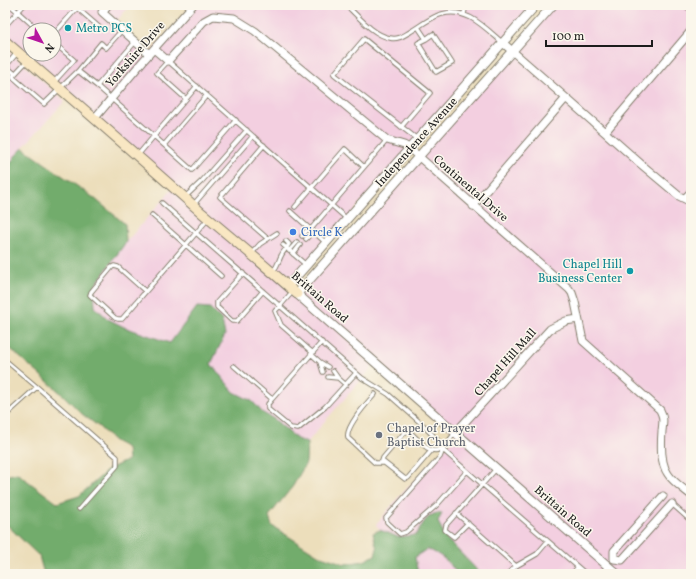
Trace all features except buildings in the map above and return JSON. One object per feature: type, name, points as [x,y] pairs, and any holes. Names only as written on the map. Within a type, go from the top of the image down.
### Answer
[{"type":"main road","name":"Brittain Road","points":[[5,41],[22,56]]},
{"type":"main road","name":"Brittain Road","points":[[29,62],[293,290]]},
{"type":"street","points":[[108,5],[102,12],[136,41],[168,61]]},
{"type":"street","name":"Yorkshire Drive","points":[[94,119],[193,5]]},
{"type":"street","name":"Independence Avenue","points":[[293,290],[306,265],[536,5]]},
{"type":"street","name":"Independence Avenue","points":[[293,290],[419,157],[553,5]]},
{"type":"street","name":"Continental Drive","points":[[168,61],[204,20],[214,16],[234,18],[255,31],[387,140],[409,148],[473,206],[569,289],[575,302],[584,343],[660,410],[663,416],[663,462],[668,474],[691,495]]},
{"type":"street","points":[[605,132],[691,31]]},
{"type":"street","points":[[503,43],[680,196],[688,200],[691,192]]},
{"type":"street","points":[[473,206],[566,98]]},
{"type":"street","name":"Brittain Road","points":[[293,290],[617,574]]},
{"type":"street","name":"Chapel Hill Mall","points":[[456,433],[550,328],[566,321],[578,319]]},
{"type":"street","points":[[608,566],[614,559],[614,551],[663,496]]},
{"type":"street","points":[[614,559],[622,560],[672,504]]},
{"type":"lane","points":[[10,5],[29,22]]},
{"type":"lane","points":[[5,26],[24,5]]},
{"type":"lane","points":[[346,5],[373,30],[382,36],[390,38],[399,38],[441,14],[455,12],[469,16],[503,43]]},
{"type":"lane","points":[[464,14],[466,5]]},
{"type":"lane","points":[[62,25],[77,8],[99,27]]},
{"type":"lane","points":[[418,27],[426,39]]},
{"type":"lane","points":[[57,86],[78,71],[101,43],[106,48],[122,30]]},
{"type":"lane","points":[[433,34],[452,63],[436,72],[418,43],[426,39],[433,34]]},
{"type":"lane","points":[[401,127],[430,93],[364,40],[334,74],[401,127],[417,139]]},
{"type":"lane","points":[[97,86],[136,41]]},
{"type":"lane","points":[[18,52],[5,66],[15,74],[14,78],[42,104],[44,104],[74,60],[62,50]]},
{"type":"lane","points":[[186,99],[157,73],[168,61],[347,218]]},
{"type":"lane","points":[[15,74],[29,62]]},
{"type":"lane","points":[[78,71],[192,170],[236,120]]},
{"type":"lane","points":[[138,155],[197,86]]},
{"type":"lane","points":[[164,146],[207,95]]},
{"type":"lane","points":[[185,197],[202,181],[246,130]]},
{"type":"lane","points":[[194,205],[254,136]]},
{"type":"lane","points":[[304,237],[387,140]]},
{"type":"lane","points":[[264,146],[220,197],[268,240]]},
{"type":"lane","points":[[295,207],[345,149],[364,167]]},
{"type":"lane","points":[[162,203],[356,373],[388,394],[423,425],[443,448],[467,471],[586,574]]},
{"type":"lane","points":[[290,211],[326,243]]},
{"type":"lane","points":[[152,215],[221,276]]},
{"type":"lane","points":[[145,291],[118,267],[114,266],[90,295],[115,318],[122,319],[209,218]]},
{"type":"lane","points":[[251,254],[260,244],[277,233]]},
{"type":"lane","points":[[286,241],[289,244],[290,251]]},
{"type":"lane","points":[[283,253],[290,251],[298,243]]},
{"type":"lane","points":[[283,245],[306,265]]},
{"type":"lane","points":[[279,250],[283,253]]},
{"type":"lane","points":[[272,272],[278,266],[283,253]]},
{"type":"lane","points":[[242,273],[216,305],[232,321],[237,321],[263,291]]},
{"type":"lane","points":[[293,290],[276,311],[281,325],[320,362],[329,366]]},
{"type":"lane","points":[[322,342],[272,399],[268,404],[268,408],[294,430],[298,429],[325,407],[356,373]]},
{"type":"lane","points":[[5,360],[117,457],[117,466],[79,509]]},
{"type":"lane","points":[[320,362],[324,371]]},
{"type":"lane","points":[[234,366],[272,399]]},
{"type":"lane","points":[[334,370],[338,378]]},
{"type":"lane","points":[[329,376],[338,378],[346,384]]},
{"type":"lane","points":[[5,416],[37,387]]},
{"type":"lane","points":[[374,394],[357,415],[347,434],[348,438],[375,463],[384,463],[405,479],[408,478],[431,451]]},
{"type":"lane","points":[[384,463],[383,458],[405,432],[410,432],[431,451],[436,452],[443,448],[456,433]]},
{"type":"lane","points":[[443,448],[440,456],[386,518],[387,522],[391,526],[400,534],[406,532],[437,506],[467,471]]},
{"type":"lane","points":[[468,523],[457,536],[454,537],[444,530],[444,527],[496,469]]},
{"type":"lane","points":[[672,504],[691,521]]},
{"type":"lane","points":[[456,513],[516,566]]},
{"type":"lane","points":[[508,574],[516,566],[537,554],[548,541]]},
{"type":"lane","points":[[601,574],[608,566]]},
{"type":"lane","points":[[572,574],[578,567]]},
{"type":"shaded area","points":[[5,5],[130,5],[115,23],[149,54],[193,5],[536,5],[288,285],[297,294],[553,5],[688,5],[691,7],[691,574],[481,574],[447,539],[438,522],[442,513],[421,527],[416,535],[398,537],[380,530],[376,525],[397,499],[457,435],[376,363],[307,443],[297,439],[274,419],[263,413],[252,401],[234,392],[211,364],[225,335],[197,307],[170,343],[124,327],[108,319],[95,307],[94,287],[126,242],[174,187],[29,62],[62,62],[62,22],[22,22],[22,56],[5,41]]},
{"type":"shaded area","points":[[5,48],[65,101],[15,156],[5,173]]},
{"type":"shaded area","points":[[427,549],[437,552],[452,565],[457,574],[418,574],[415,557]]},
{"type":"green space","points":[[23,148],[94,198],[125,224],[126,242],[94,287],[95,307],[108,319],[124,327],[170,343],[197,307],[210,308],[222,320],[225,335],[211,364],[234,392],[252,401],[263,413],[274,419],[297,439],[307,443],[306,463],[293,486],[269,516],[272,526],[318,555],[345,564],[364,561],[375,555],[377,549],[373,533],[380,530],[398,537],[416,535],[423,523],[429,517],[433,514],[442,513],[438,522],[447,539],[481,574],[457,574],[444,559],[427,549],[415,557],[418,574],[44,574],[39,556],[5,523],[5,476],[17,473],[57,503],[79,496],[109,469],[128,460],[127,448],[114,441],[82,414],[63,395],[5,344],[5,173],[15,156]]},
{"type":"place","name":"Metro PCS","points":[[68,28]]},
{"type":"place","name":"Circle K","points":[[293,232]]},
{"type":"place","name":"Chapel Hill Business Center","points":[[630,271]]},
{"type":"place","name":"Chapel of Prayer Baptist Church","points":[[379,435]]}]
